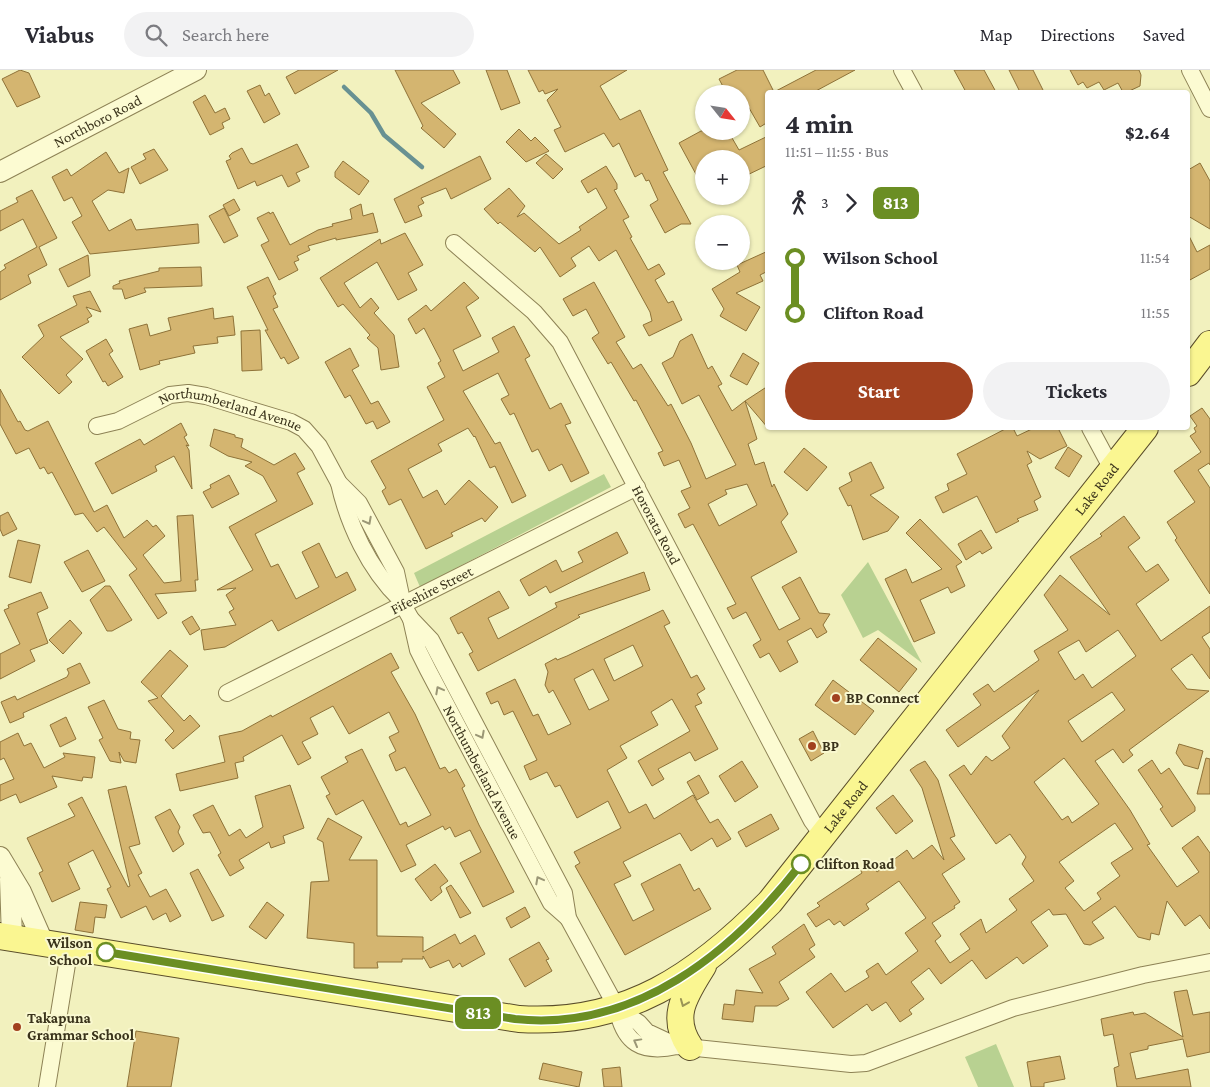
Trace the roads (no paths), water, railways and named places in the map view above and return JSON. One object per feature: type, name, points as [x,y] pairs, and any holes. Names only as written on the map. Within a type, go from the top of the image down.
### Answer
[{"type":"main road","points":[[1190,370],[1210,344]]},
{"type":"main road","name":"Lake Road","points":[[6,937],[515,1019],[560,1019],[588,1015],[617,1008],[672,984],[706,962],[727,945],[770,902],[911,721],[1143,430]]},
{"type":"main road","points":[[683,1047],[680,1011],[706,962]]},
{"type":"street","name":"Northboro Road","points":[[0,172],[196,70]]},
{"type":"street","points":[[902,70],[913,90]]},
{"type":"street","points":[[1190,70],[1210,109]]},
{"type":"street","name":"Hororata Road","points":[[454,243],[550,328],[560,342],[812,821],[823,836]]},
{"type":"street","name":"Northumberland Avenue","points":[[97,426],[118,421],[170,396],[188,393],[206,396],[291,422],[304,429],[319,446],[339,483],[359,503],[396,572],[401,602],[411,619],[431,640],[564,893],[568,918],[617,1008]]},
{"type":"street","points":[[1091,430],[1112,469]]},
{"type":"street","name":"Fifeshire Street","points":[[227,693],[401,602],[637,487]]},
{"type":"street","points":[[0,857],[10,877],[21,892],[43,942]]},
{"type":"street","points":[[6,937],[10,877]]},
{"type":"street","points":[[47,1087],[70,946]]},
{"type":"street","points":[[617,1008],[639,1023],[647,1032],[683,1047],[851,1064],[866,1063],[1014,1008],[1143,975],[1210,962]]},
{"type":"waterway","points":[[344,87],[371,113],[384,135],[422,167]]},
{"type":"place","name":"BP Connect","points":[[836,698]]},
{"type":"place","name":"BP","points":[[812,746]]},
{"type":"place","name":"Clifton Road","points":[[801,864]]},
{"type":"place","name":"Wilson School","points":[[106,952]]},
{"type":"place","name":"Takapuna Grammar School","points":[[17,1027]]}]
